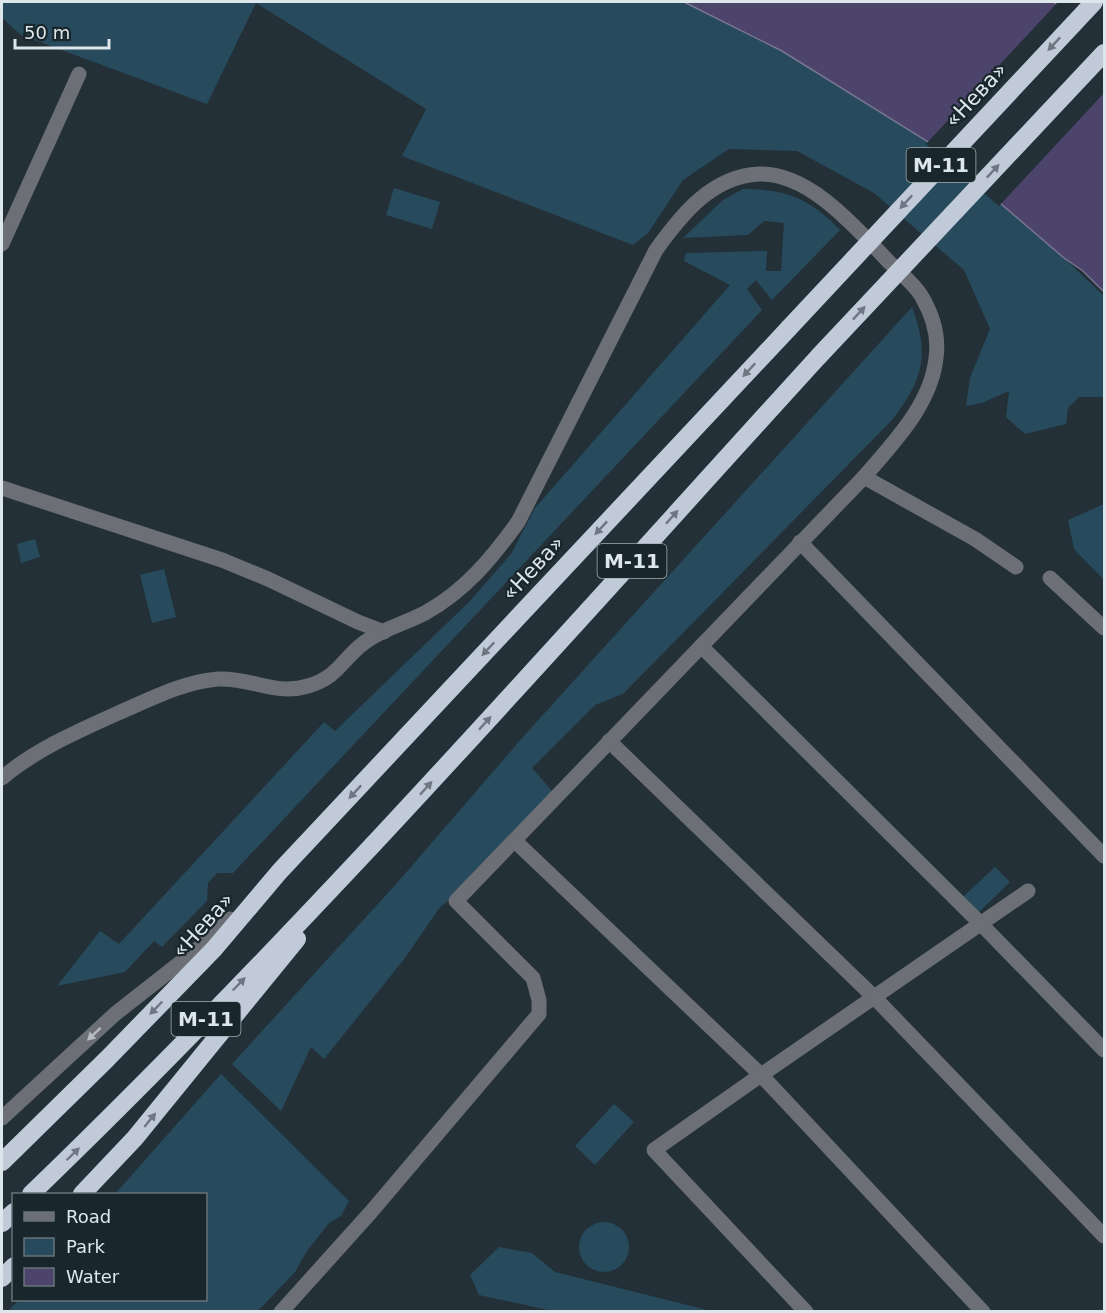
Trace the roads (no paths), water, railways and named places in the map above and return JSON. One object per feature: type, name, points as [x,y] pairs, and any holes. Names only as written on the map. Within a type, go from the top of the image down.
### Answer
[{"type":"highway","name":"«Нева»","points":[[2,1162],[214,949],[280,872],[1094,2]]},
{"type":"highway","name":"М-11","points":[[32,1193],[137,1092],[378,841],[819,356],[1104,53]]},
{"type":"highway","points":[[83,1193],[135,1138],[378,841]]},
{"type":"street","points":[[2,244],[79,74]]},
{"type":"street","points":[[2,778],[39,752],[167,691],[222,679],[243,681],[271,689],[305,687],[333,675],[361,645],[426,612],[460,590],[492,558],[518,522],[656,249],[685,211],[710,190],[735,179],[759,174],[786,178],[811,190],[836,209],[921,295],[933,319],[936,359],[930,382],[902,433],[864,477],[456,901],[533,978],[539,1000],[539,1014],[371,1212],[281,1311]]},
{"type":"street","points":[[864,477],[975,539],[1016,567]]},
{"type":"street","points":[[2,488],[222,560],[384,632]]},
{"type":"street","points":[[800,542],[1104,856]]},
{"type":"street","points":[[1050,578],[1104,628]]},
{"type":"street","points":[[701,646],[981,924],[1104,1050]]},
{"type":"street","points":[[609,741],[874,998],[1104,1236]]},
{"type":"street","points":[[516,841],[761,1075],[983,1311]]},
{"type":"street","points":[[2,1118],[115,1014],[208,941],[280,872]]},
{"type":"street","points":[[806,1311],[654,1150],[1028,891]]},
{"type":"water","points":[[684,2],[1055,3],[1104,41],[1104,292],[1083,271],[1064,258],[930,143],[782,51]]}]
